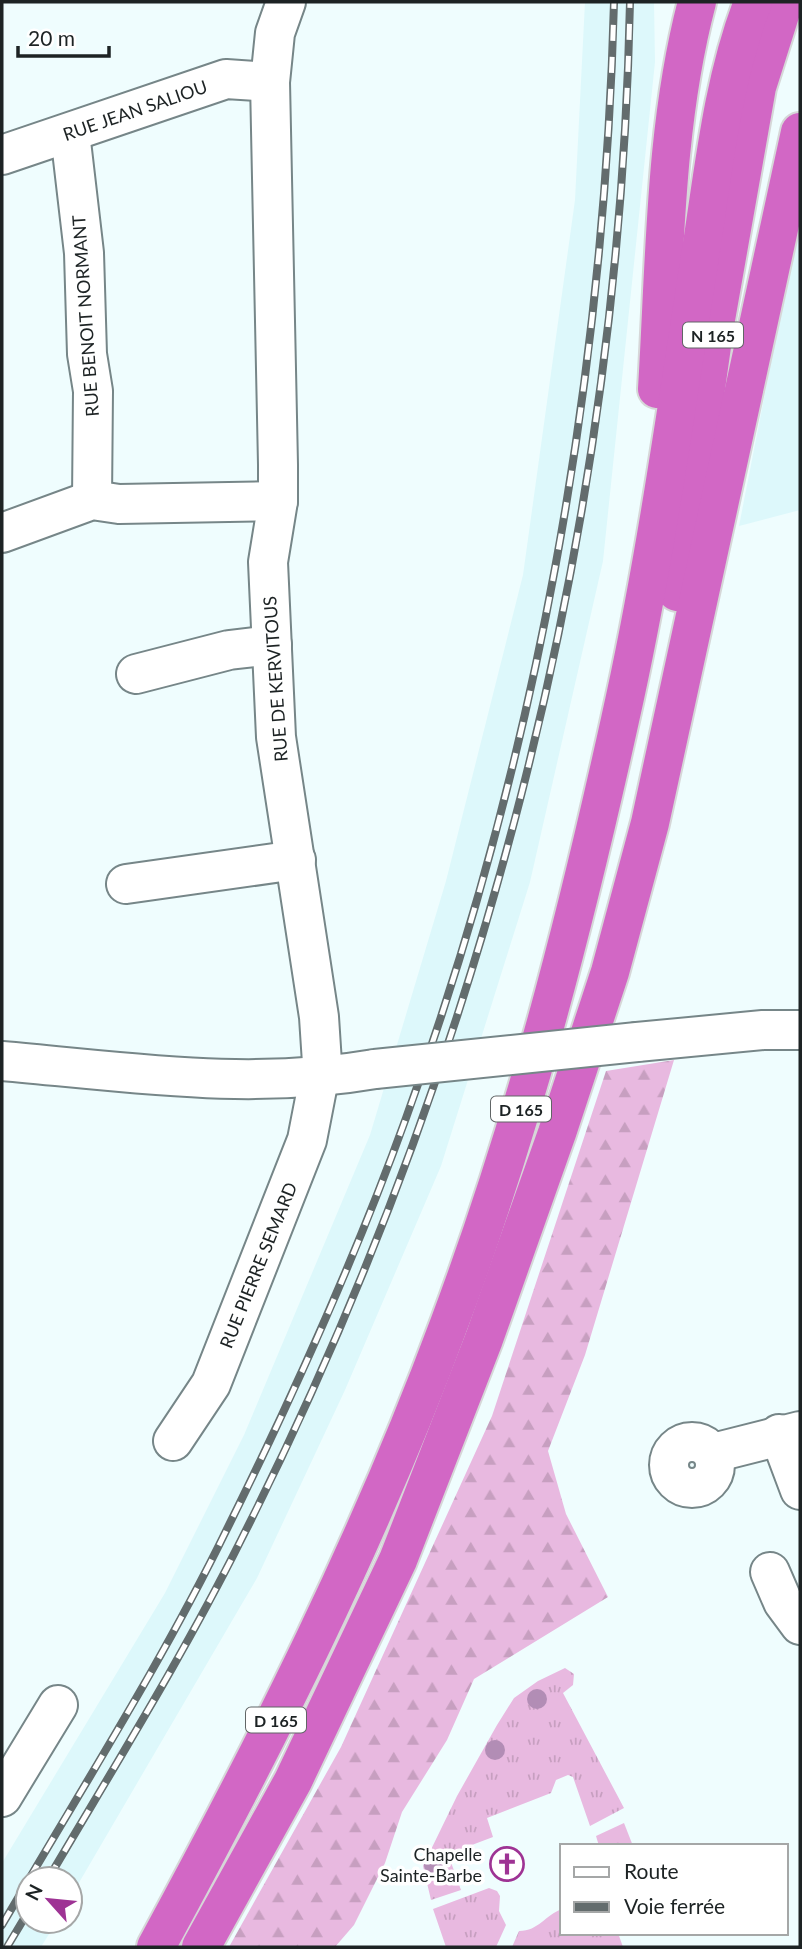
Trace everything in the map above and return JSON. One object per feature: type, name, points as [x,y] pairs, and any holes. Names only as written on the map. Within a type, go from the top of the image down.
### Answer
[{"type":"highway","name":"N 165","points":[[636,720],[646,596],[673,138],[686,44],[698,2]]},
{"type":"highway","name":"N 165","points":[[646,596],[724,103],[753,2]]},
{"type":"highway","name":"N 165","points":[[636,720],[678,585],[715,325],[755,100],[784,2]]},
{"type":"highway","points":[[524,1219],[557,1133],[610,972],[650,824],[800,132]]},
{"type":"highway","name":"D 165","points":[[201,1947],[293,1781],[398,1560],[484,1339],[524,1219],[626,838],[636,720]]},
{"type":"highway","name":"D 165","points":[[156,1947],[302,1668],[383,1487],[449,1324],[505,1162],[636,720]]},
{"type":"street","name":"RUE DE KERVITOUS","points":[[286,2],[275,33],[270,82],[278,501],[268,562],[276,737],[319,1017],[322,1063],[319,1079]]},
{"type":"street","name":"RUE JEAN SALIOU","points":[[2,155],[226,79],[270,82]]},
{"type":"street","name":"RUE BENOIT NORMANT","points":[[70,133],[83,253],[87,354],[93,391],[92,500]]},
{"type":"street","points":[[2,533],[92,500],[120,504],[278,501]]},
{"type":"street","points":[[136,674],[229,650],[272,645]]},
{"type":"street","points":[[126,884],[296,860]]},
{"type":"street","points":[[2,1061],[225,1080],[319,1079],[376,1069],[637,1042],[762,1030],[800,1030]]},
{"type":"street","name":"RUE PIERRE SEMARD","points":[[173,1441],[211,1384],[307,1140],[319,1079]]},
{"type":"street","points":[[713,1453],[790,1432],[800,1490]]},
{"type":"street","points":[[770,1572],[783,1602],[800,1625]]},
{"type":"street","points":[[2,1797],[14,1744],[58,1704]]},
{"type":"shaded area","points":[[585,2],[654,2],[655,62],[603,561],[530,882],[441,1166],[345,1390],[257,1578],[84,1874],[84,1865],[14,1865],[14,1935],[48,1935],[41,1947],[2,1947],[2,1863],[165,1593],[244,1435],[370,1135],[446,881],[523,575],[575,200]]},
{"type":"shaded area","points":[[800,214],[800,510],[739,526]]},
{"type":"green space","points":[[674,1060],[585,1355],[548,1451],[566,1514],[608,1597],[474,1679],[447,1740],[402,1812],[385,1863],[354,1925],[335,1947],[229,1947],[341,1747],[492,1416],[606,1071]]},
{"type":"green space","points":[[565,1668],[574,1674],[573,1685],[563,1693],[624,1808],[590,1826],[573,1777],[568,1775],[556,1780],[551,1793],[487,1818],[493,1837],[448,1854],[461,1890],[431,1900],[423,1866],[457,1796],[497,1725],[514,1698],[538,1681]]},
{"type":"green space","points":[[624,1823],[632,1844],[598,1844],[596,1836]]},
{"type":"green space","points":[[489,1888],[497,1891],[500,1896],[499,1911],[506,1925],[496,1947],[446,1947],[433,1909]]},
{"type":"green space","points":[[560,1910],[560,1935],[619,1935],[623,1947],[512,1947],[519,1931],[537,1926]]},
{"type":"railway","points":[[37,1865],[131,1707],[204,1575],[275,1429],[366,1223],[406,1118],[452,983],[492,846],[526,708],[555,568],[578,428],[596,286],[608,144],[614,2]]},
{"type":"railway","points":[[56,1865],[148,1711],[219,1583],[326,1359],[402,1174],[467,985],[522,793],[566,598],[598,401],[620,202],[630,2]]},
{"type":"railway","points":[[2,1925],[14,1905]]},
{"type":"railway","points":[[7,1947],[14,1935]]},
{"type":"place","name":"Chapelle Sainte-Barbe","points":[[507,1864]]}]
